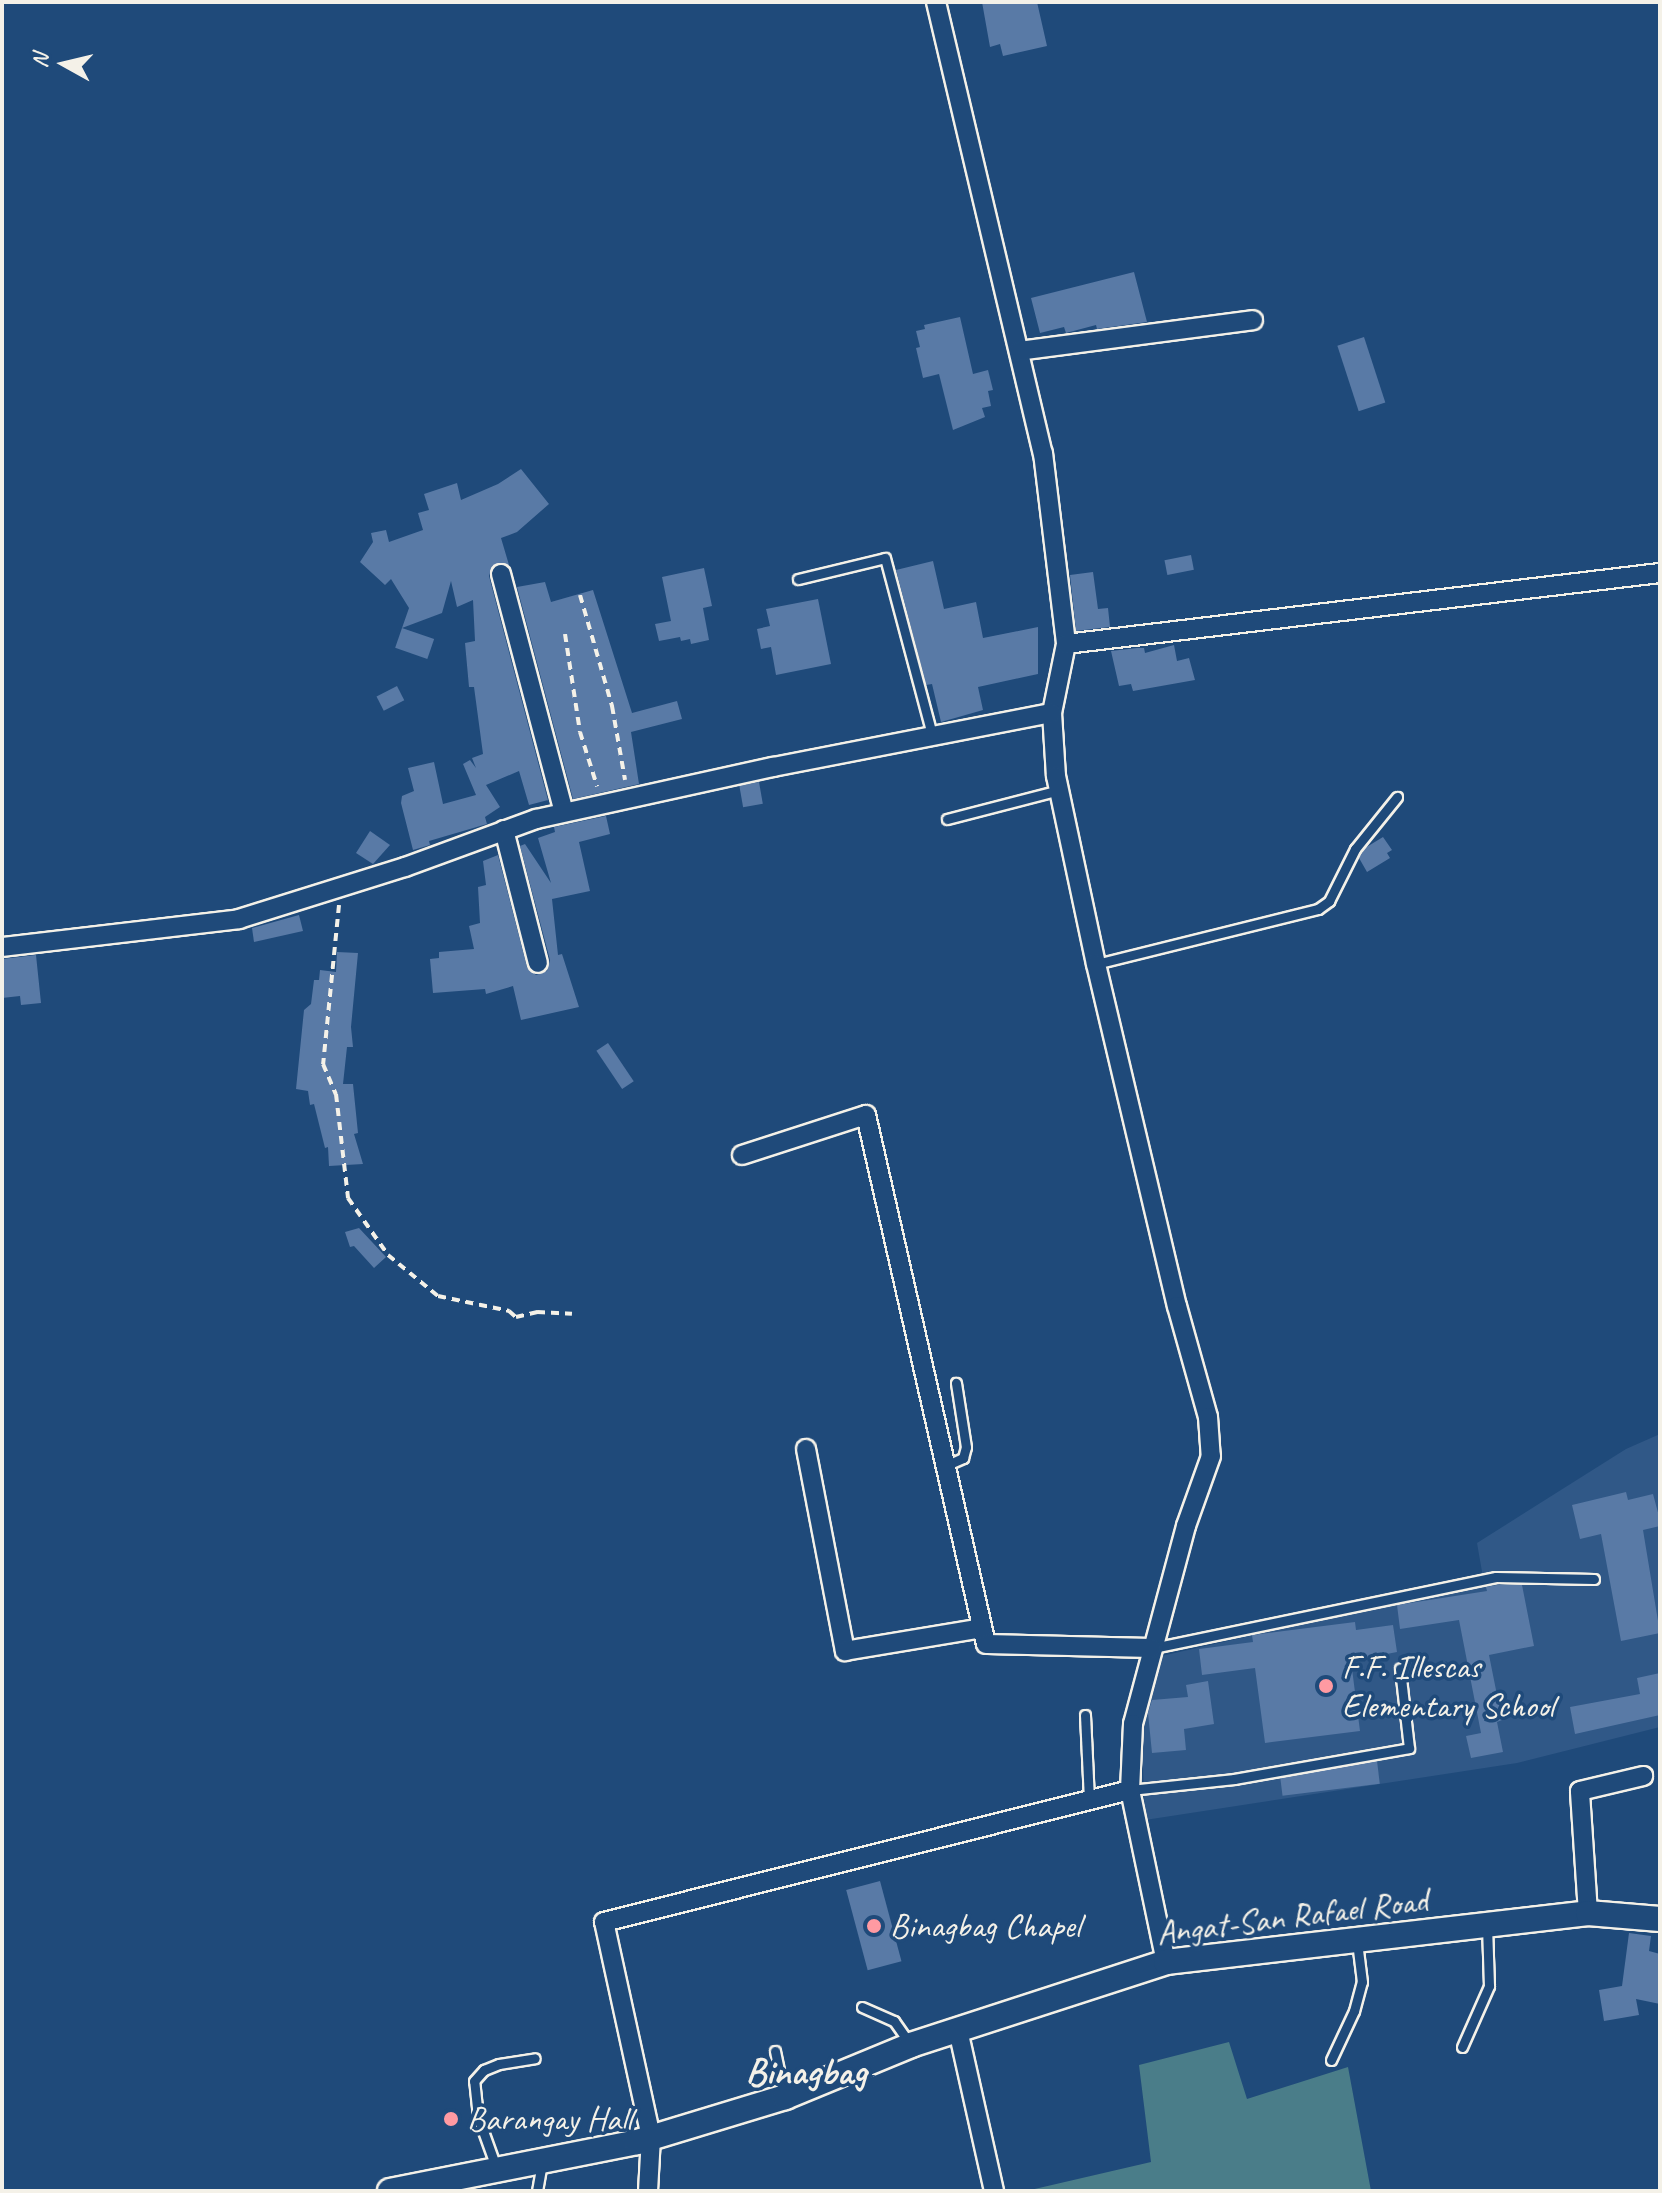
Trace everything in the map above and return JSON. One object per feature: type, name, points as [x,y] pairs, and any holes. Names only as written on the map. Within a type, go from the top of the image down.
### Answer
[{"type":"main road","name":"Angat-San Rafael Road","points":[[390,2191],[485,2175],[651,2137],[785,2097],[911,2045],[1166,1962],[1588,1913],[1660,1919]]},
{"type":"street","points":[[936,2],[1043,453],[1066,644],[1052,713],[1059,790],[1096,964],[1177,1306],[1208,1417],[1211,1456],[1186,1526],[1133,1724],[1130,1790],[1166,1962]]},
{"type":"street","points":[[1019,351],[1253,320]]},
{"type":"street","points":[[1066,644],[1660,573]]},
{"type":"street","points":[[501,574],[564,812]]},
{"type":"street","points":[[2,947],[239,919],[564,812],[1052,713]]},
{"type":"street","points":[[504,830],[538,963]]},
{"type":"street","points":[[742,1155],[866,1115],[986,1644],[1152,1648]]},
{"type":"street","points":[[806,1449],[845,1651],[982,1628]]},
{"type":"street","points":[[1588,1913],[1580,1791],[1643,1776]]},
{"type":"street","points":[[648,2191],[651,2137],[604,1922],[1130,1790]]},
{"type":"street","points":[[958,2030],[994,2191]]},
{"type":"lane","points":[[798,579],[885,558],[932,735]]},
{"type":"lane","points":[[947,819],[1059,790]]},
{"type":"lane","points":[[1096,964],[1318,909],[1329,901],[1355,849],[1397,797]]},
{"type":"lane","points":[[945,1466],[963,1458],[966,1447],[956,1383]]},
{"type":"lane","points":[[1152,1648],[1496,1577],[1594,1579]]},
{"type":"lane","points":[[1130,1790],[1234,1779],[1409,1748],[1400,1669]]},
{"type":"lane","points":[[1085,1715],[1090,1800]]},
{"type":"lane","points":[[1462,2047],[1489,1986],[1487,1925]]},
{"type":"lane","points":[[1331,2060],[1354,2011],[1362,1982],[1357,1941]]},
{"type":"lane","points":[[862,2007],[894,2021],[911,2045]]},
{"type":"lane","points":[[775,2051],[785,2097]]},
{"type":"lane","points":[[485,2175],[474,2081],[484,2070],[499,2064],[535,2058]]},
{"type":"lane","points":[[537,2191],[543,2160]]},
{"type":"path","points":[[580,595],[612,706],[628,798]]},
{"type":"path","points":[[565,634],[580,732],[601,804]]},
{"type":"path","points":[[341,887],[323,1064],[336,1094],[348,1198],[388,1255],[438,1296],[509,1311],[516,1317],[537,1312],[572,1314]]},
{"type":"shaded area","points":[[1660,1434],[1660,1727],[1517,1763],[1145,1820],[1141,1716],[1157,1657],[1484,1583],[1477,1543],[1626,1449]]},
{"type":"green space","points":[[1229,2042],[1247,2099],[1348,2067],[1371,2191],[1026,2191],[1151,2162],[1139,2065]]},
{"type":"building","points":[[982,2],[1037,2],[1047,46],[1003,56],[1000,44],[990,47]]},
{"type":"building","points":[[1134,272],[1147,322],[1097,329],[1096,325],[1066,333],[1064,327],[1040,333],[1031,298]]},
{"type":"building","points":[[960,317],[973,374],[988,370],[993,390],[988,391],[991,406],[982,408],[985,417],[953,430],[939,374],[923,378],[916,348],[920,347],[916,331],[925,329],[924,325]]},
{"type":"building","points":[[1364,337],[1385,403],[1359,411],[1337,346]]},
{"type":"building","points":[[521,469],[549,504],[517,532],[501,538],[509,565],[493,565],[489,576],[548,800],[529,805],[519,771],[486,785],[500,807],[485,817],[487,824],[429,841],[430,845],[413,850],[401,803],[402,796],[414,791],[408,768],[434,762],[443,804],[476,795],[463,764],[470,760],[476,768],[472,758],[483,754],[474,687],[469,687],[465,643],[475,641],[473,600],[457,607],[451,581],[442,613],[402,628],[409,608],[391,579],[385,585],[360,562],[373,542],[371,533],[386,530],[389,542],[423,530],[418,513],[429,510],[424,494],[457,483],[461,500],[498,484]]},
{"type":"building","points":[[1191,555],[1194,570],[1167,575],[1164,560]]},
{"type":"building","points":[[933,561],[944,609],[976,602],[983,638],[1038,627],[1038,674],[978,687],[983,710],[941,722],[932,684],[926,685],[896,570]]},
{"type":"building","points":[[704,568],[712,606],[703,608],[709,640],[691,644],[690,639],[681,641],[680,637],[659,641],[655,624],[671,621],[662,577]]},
{"type":"building","points":[[1093,572],[1098,609],[1108,608],[1110,627],[1076,631],[1070,575]]},
{"type":"building","points":[[545,582],[551,602],[593,590],[632,713],[677,701],[682,719],[631,732],[639,784],[573,799],[517,587]]},
{"type":"building","points":[[818,599],[831,664],[776,675],[771,647],[761,649],[757,629],[770,626],[766,609]]},
{"type":"building","points":[[402,628],[434,639],[427,659],[395,648]]},
{"type":"building","points":[[1174,645],[1177,661],[1189,658],[1195,680],[1133,691],[1131,684],[1119,686],[1111,651],[1144,648],[1145,653]]},
{"type":"building","points":[[397,686],[404,700],[384,711],[377,696]]},
{"type":"building","points":[[759,782],[763,804],[743,807],[739,785]]},
{"type":"building","points":[[606,816],[610,834],[579,842],[590,891],[552,899],[558,955],[562,954],[579,1007],[521,1020],[513,986],[486,994],[485,989],[433,993],[430,959],[439,958],[439,952],[474,949],[469,926],[480,923],[478,887],[486,885],[483,861],[498,855],[527,967],[536,975],[547,971],[550,960],[520,846],[525,844],[551,883],[538,838],[555,832],[554,827]]},
{"type":"building","points":[[370,831],[390,845],[373,864],[356,853]]},
{"type":"building","points":[[1383,837],[1392,850],[1387,853],[1390,858],[1367,872],[1359,858],[1365,848]]},
{"type":"building","points":[[299,915],[303,931],[254,942],[252,928]]},
{"type":"building","points":[[337,952],[358,953],[351,1027],[353,1047],[347,1047],[343,1084],[353,1084],[358,1133],[354,1134],[363,1164],[329,1166],[328,1147],[325,1148],[314,1104],[310,1105],[308,1091],[296,1089],[304,1010],[311,1004],[314,980],[319,980],[320,970],[336,972]]},
{"type":"building","points":[[36,955],[41,1003],[21,1005],[20,996],[2,998],[2,959]]},
{"type":"building","points":[[608,1043],[634,1081],[622,1089],[596,1051]]},
{"type":"building","points":[[359,1228],[386,1257],[374,1268],[354,1246],[350,1247],[345,1232]]},
{"type":"building","points":[[1626,1492],[1628,1500],[1653,1494],[1660,1520],[1660,1526],[1643,1530],[1660,1633],[1621,1641],[1601,1534],[1580,1539],[1572,1505]]},
{"type":"building","points":[[1522,1585],[1534,1646],[1489,1655],[1502,1720],[1497,1722],[1503,1752],[1471,1758],[1466,1736],[1481,1733],[1459,1620],[1400,1629],[1397,1605],[1487,1591],[1486,1587]]},
{"type":"building","points":[[1355,1622],[1356,1630],[1393,1625],[1397,1652],[1351,1661],[1360,1731],[1265,1743],[1255,1668],[1202,1675],[1199,1649],[1253,1642],[1252,1635]]},
{"type":"building","points":[[1660,1673],[1660,1715],[1575,1734],[1570,1707],[1640,1694],[1637,1678]]},
{"type":"building","points":[[1208,1681],[1214,1724],[1184,1729],[1186,1750],[1152,1753],[1148,1713],[1152,1700],[1188,1697],[1186,1685]]},
{"type":"building","points":[[1377,1761],[1380,1784],[1283,1796],[1280,1773]]},
{"type":"building","name":"Binagbag Chapel","points":[[880,1881],[901,1961],[868,1970],[846,1890]]},
{"type":"building","points":[[1629,1933],[1651,1936],[1649,1951],[1660,1954],[1660,2004],[1636,1999],[1639,2015],[1604,2021],[1599,1990],[1622,1986]]},
{"type":"place","name":"F.F. Illescas Elementary School","points":[[1326,1686]]},
{"type":"place","name":"Binagbag Chapel","points":[[874,1926]]},
{"type":"place","name":"Barangay Hall","points":[[451,2119]]},
{"type":"district","name":"Binagbag","points":[[806,2072]]}]
